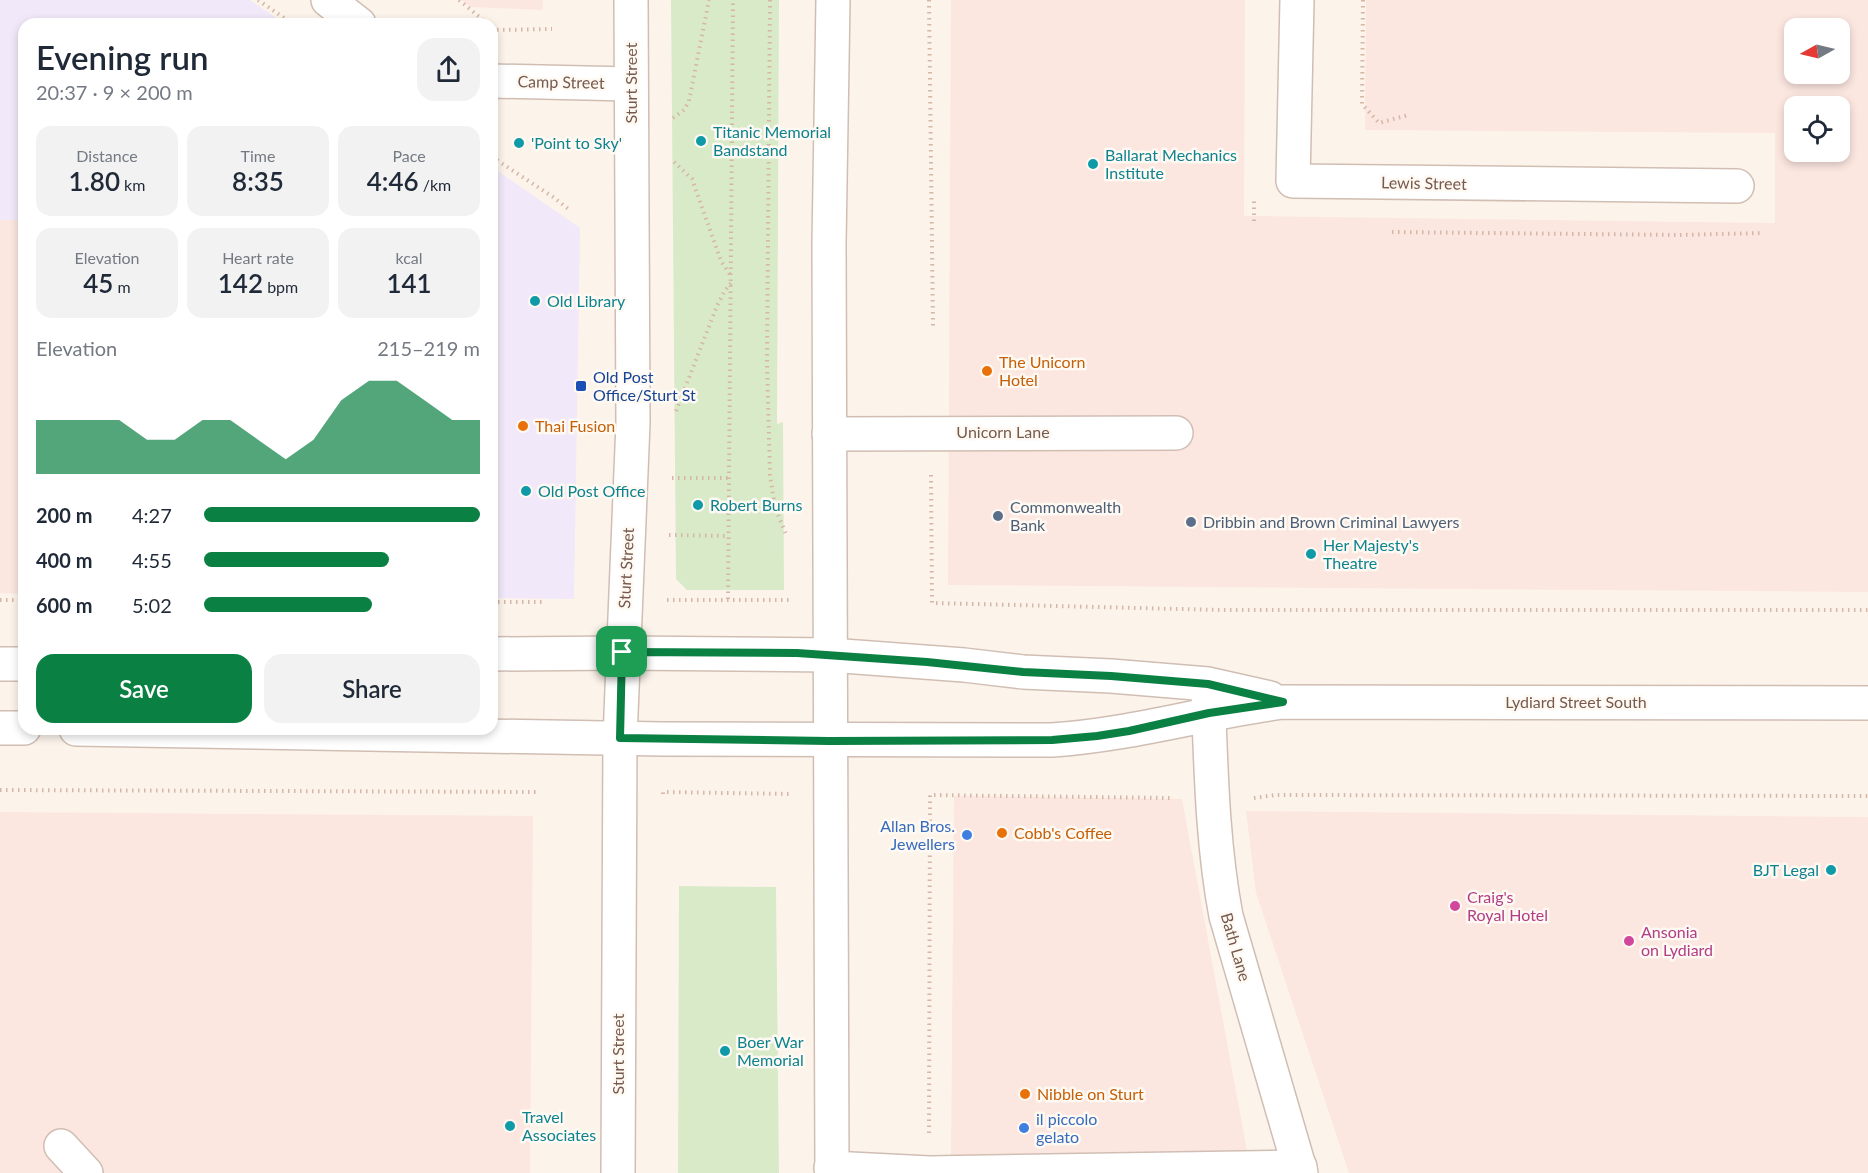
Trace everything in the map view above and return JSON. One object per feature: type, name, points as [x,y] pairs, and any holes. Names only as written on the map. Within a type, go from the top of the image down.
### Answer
[{"type":"street","points":[[328,0],[351,18]]},
{"type":"street","name":"Sturt Street","points":[[618,1173],[620,738],[633,423],[631,0]]},
{"type":"street","points":[[833,0],[829,244],[832,1170],[929,1173],[1300,1170]]},
{"type":"street","name":"Lewis Street","points":[[1297,0],[1293,181],[1737,186]]},
{"type":"street","name":"Camp Street","points":[[498,81],[630,84]]},
{"type":"street","name":"Unicorn Lane","points":[[829,434],[1176,433]]},
{"type":"street","name":"Lydiard Street South","points":[[498,654],[622,652],[830,655],[1023,672],[1111,676],[1208,699],[1283,702],[1868,703]]},
{"type":"street","points":[[0,664],[18,664]]},
{"type":"street","name":"Lydiard Street South","points":[[439,735],[829,741],[1075,738],[1129,731],[1208,699]]},
{"type":"street","name":"Bath Lane","points":[[1208,699],[1212,798],[1220,888],[1226,916],[1300,1170]]},
{"type":"street","points":[[0,728],[18,728]]},
{"type":"street","points":[[61,1146],[86,1173]]},
{"type":"path","points":[[258,0],[284,18]]},
{"type":"path","points":[[459,0],[481,18]]},
{"type":"path","points":[[670,120],[684,110],[690,101],[709,0]]},
{"type":"path","points":[[728,599],[733,0]]},
{"type":"path","points":[[770,0],[767,361],[770,475],[775,507],[789,543]]},
{"type":"path","points":[[929,0],[933,326]]},
{"type":"path","points":[[1363,0],[1362,104],[1379,123],[1408,115]]},
{"type":"path","points":[[498,30],[552,29]]},
{"type":"path","points":[[670,157],[693,179],[722,261],[731,276]]},
{"type":"path","points":[[498,162],[553,196],[572,211]]},
{"type":"path","points":[[1392,232],[1764,233]]},
{"type":"path","points":[[674,416],[717,306],[732,283]]},
{"type":"path","points":[[931,432],[932,603],[1221,610],[1868,610]]},
{"type":"path","points":[[668,478],[729,478]]},
{"type":"path","points":[[667,535],[729,536]]},
{"type":"path","points":[[0,600],[18,600]]},
{"type":"path","points":[[666,600],[794,600]]},
{"type":"path","points":[[498,602],[543,602]]},
{"type":"path","points":[[0,790],[540,792]]},
{"type":"path","points":[[663,792],[799,794]]},
{"type":"path","points":[[929,1173],[930,795],[1245,799],[1275,795],[1868,796]]},
{"type":"shaded area","points":[[0,0],[250,0],[276,18],[18,18],[18,220],[0,220]]},
{"type":"shaded area","points":[[461,0],[543,0],[543,10],[471,7]]},
{"type":"shaded area","points":[[951,0],[1245,0],[1244,216],[1775,223],[1775,133],[1365,130],[1366,0],[1868,0],[1868,592],[948,585]]},
{"type":"shaded area","points":[[498,171],[580,228],[574,599],[498,598]]},
{"type":"shaded area","points":[[0,220],[18,220],[18,594],[0,593]]},
{"type":"shaded area","points":[[954,796],[1182,799],[1248,1156],[951,1157]]},
{"type":"shaded area","points":[[1246,811],[1868,817],[1868,1173],[1349,1173],[1256,893]]},
{"type":"shaded area","points":[[0,812],[533,816],[530,1173],[0,1173]]},
{"type":"green space","points":[[671,0],[779,0],[777,424],[783,422],[784,590],[687,590],[676,579]]},
{"type":"green space","points":[[679,886],[776,887],[779,1173],[678,1173]]},
{"type":"place","name":"Titanic Memorial Bandstand","points":[[701,141]]},
{"type":"place","name":"'Point to Sky'","points":[[519,143]]},
{"type":"place","name":"Ballarat Mechanics Institute","points":[[1093,164]]},
{"type":"place","name":"Old Library","points":[[535,301]]},
{"type":"place","name":"The Unicorn Hotel","points":[[987,371]]},
{"type":"place","name":"Old Post Office/Sturt St","points":[[581,386]]},
{"type":"place","name":"Thai Fusion","points":[[523,426]]},
{"type":"place","name":"Old Post Office","points":[[526,491]]},
{"type":"place","name":"Robert Burns","points":[[698,505]]},
{"type":"place","name":"Commonwealth Bank","points":[[998,516]]},
{"type":"place","name":"Dribbin and Brown Criminal Lawyers","points":[[1191,522]]},
{"type":"place","name":"Her Majesty's Theatre","points":[[1311,554]]},
{"type":"place","name":"Cobb's Coffee","points":[[1002,833]]},
{"type":"place","name":"Allan Bros. Jewellers","points":[[967,835]]},
{"type":"place","name":"BJT Legal","points":[[1831,870]]},
{"type":"place","name":"Craig's Royal Hotel","points":[[1455,906]]},
{"type":"place","name":"Ansonia on Lydiard","points":[[1629,941]]},
{"type":"place","name":"Boer War Memorial","points":[[725,1051]]},
{"type":"place","name":"Nibble on Sturt","points":[[1025,1094]]},
{"type":"place","name":"Travel Associates","points":[[510,1126]]},
{"type":"place","name":"il piccolo gelato","points":[[1024,1128]]},
{"type":"route","points":[[622,652],[797,653],[927,662],[1023,672],[1208,684],[1283,702],[1209,713],[1129,731],[1052,740],[829,741],[620,738],[622,652]]}]
